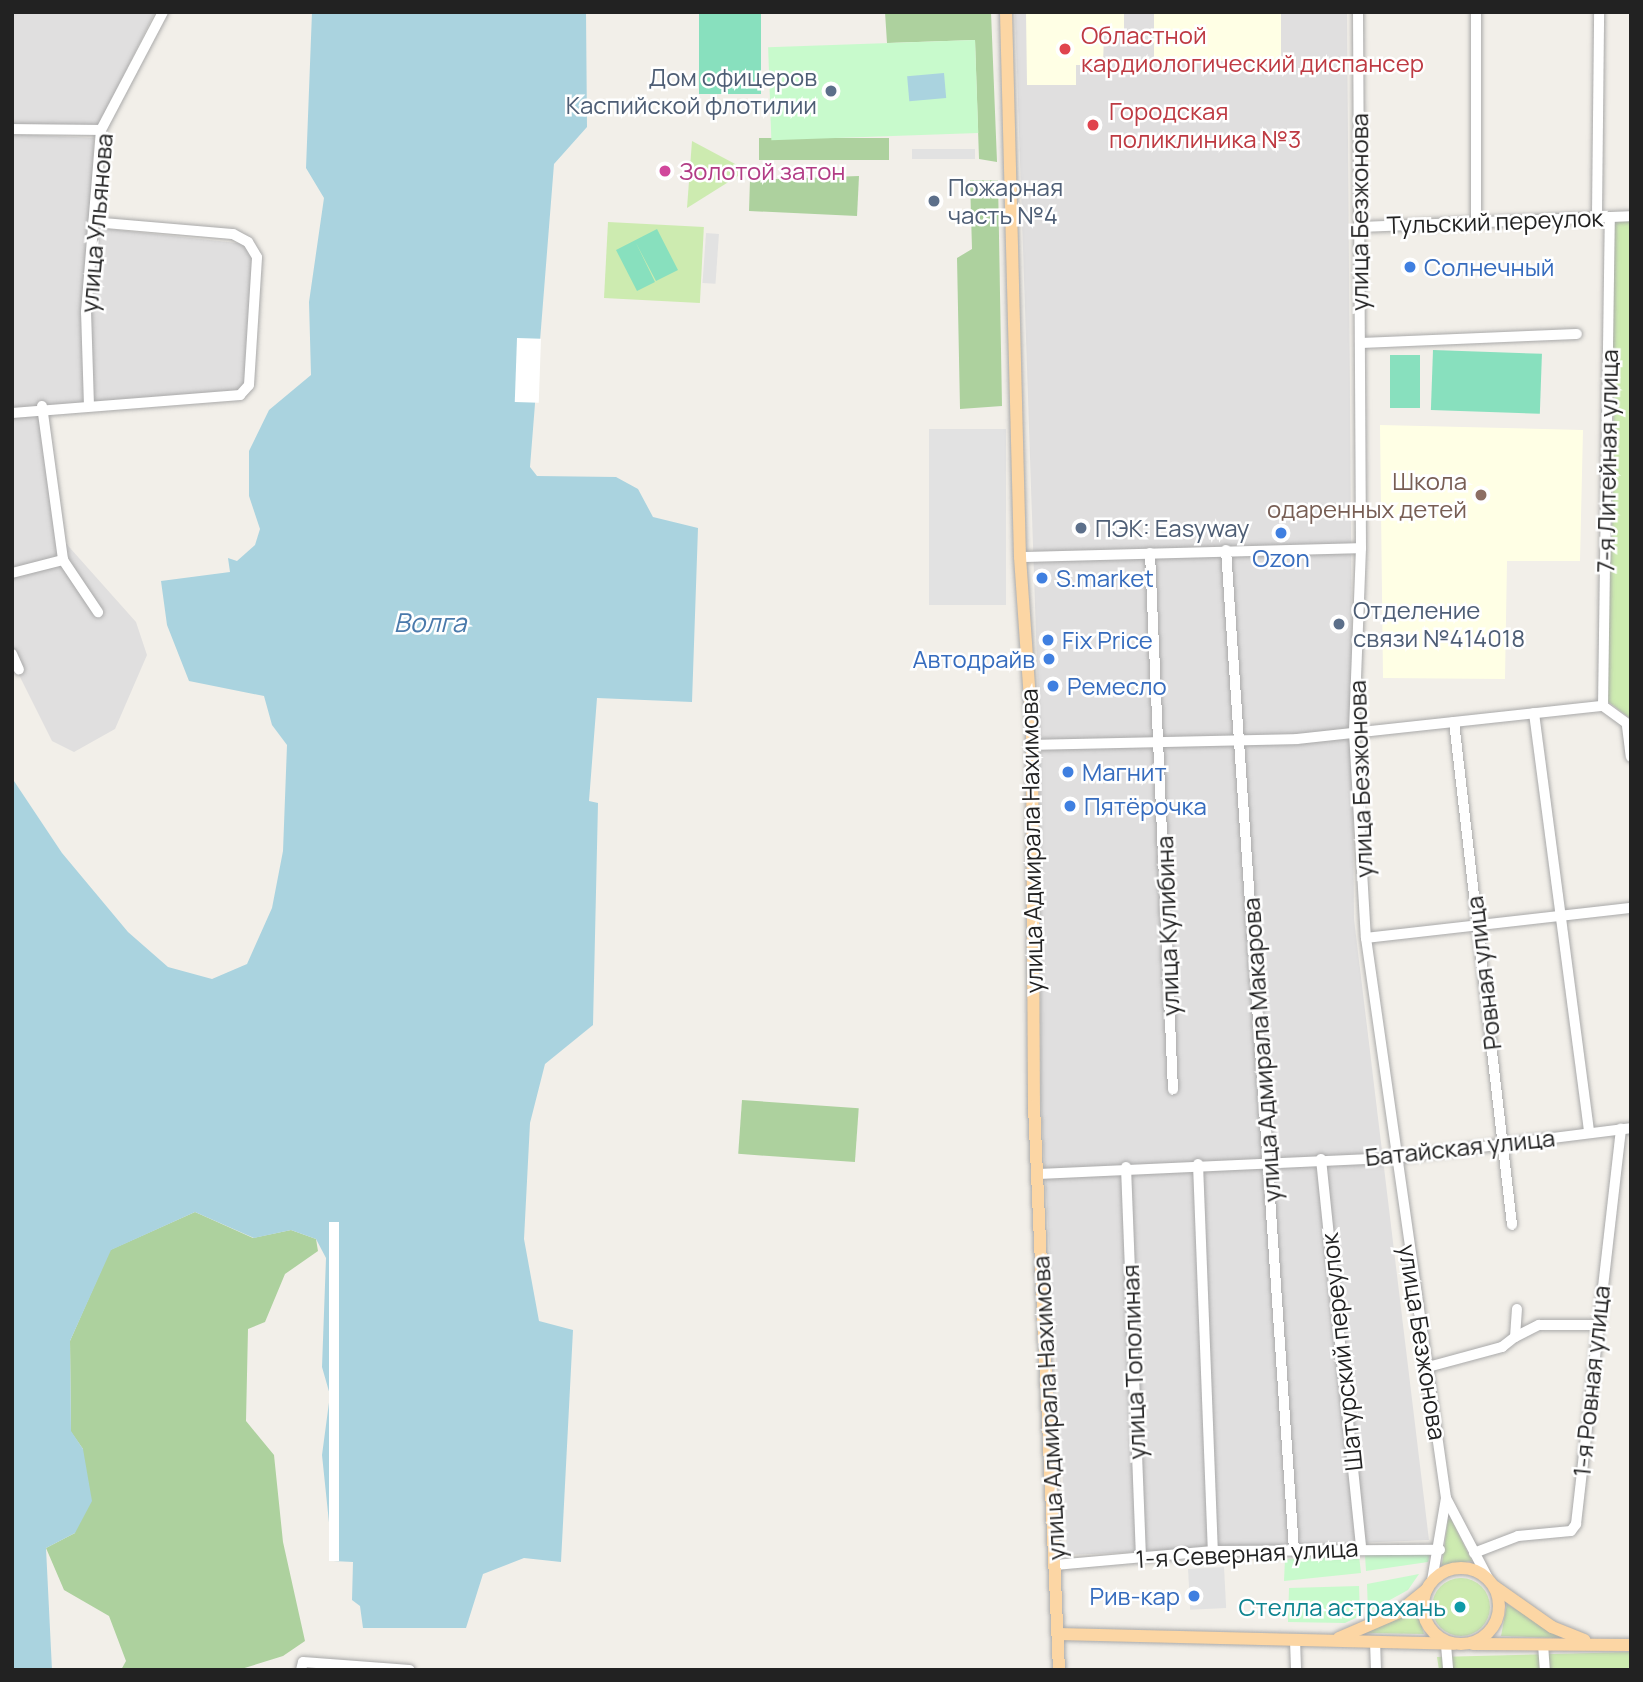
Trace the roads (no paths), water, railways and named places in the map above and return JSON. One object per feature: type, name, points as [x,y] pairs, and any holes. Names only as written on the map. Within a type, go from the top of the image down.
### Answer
[{"type":"main road","name":"улица Адмирала Нахимова","points":[[1006,12],[1020,557],[1033,745],[1038,1174],[1059,1670]]},
{"type":"main road","points":[[1328,1641],[1384,1620],[1431,1584],[1468,1569],[1552,1627],[1605,1644]]},
{"type":"main road","points":[[1431,1584],[1424,1615],[1430,1628],[1450,1644]]},
{"type":"main road","points":[[1469,1644],[1493,1627],[1499,1606],[1491,1584]]},
{"type":"main road","points":[[1058,1634],[1450,1644],[1631,1645]]},
{"type":"street","name":"улица Ульянова","points":[[89,406],[86,312],[101,130],[163,12]]},
{"type":"street","name":"улица Безжонова","points":[[1358,12],[1361,548],[1354,732],[1366,938],[1394,1158],[1446,1498]]},
{"type":"street","points":[[1476,12],[1476,221]]},
{"type":"street","points":[[1597,215],[1599,12]]},
{"type":"street","points":[[12,129],[101,130]]},
{"type":"street","name":"Тульский переулок","points":[[1359,227],[1597,215],[1631,216]]},
{"type":"street","name":"7-я Литейная улица","points":[[1603,706],[1610,217]]},
{"type":"street","points":[[12,413],[42,407],[89,406],[245,392],[257,257],[243,238],[94,222]]},
{"type":"street","points":[[1360,343],[1577,334]]},
{"type":"street","points":[[42,407],[63,560],[98,612]]},
{"type":"street","points":[[1020,557],[1361,548]]},
{"type":"street","name":"улица Адмирала Макарова","points":[[1226,550],[1294,1550]]},
{"type":"street","name":"улица Кулибина","points":[[1150,553],[1161,745],[1173,1090]]},
{"type":"street","points":[[12,573],[63,560]]},
{"type":"street","points":[[12,654],[19,670]]},
{"type":"street","points":[[1033,745],[1161,745],[1241,740],[1354,732],[1603,706],[1629,726],[1631,757]]},
{"type":"street","points":[[1534,713],[1589,1132]]},
{"type":"street","name":"Ровная улица","points":[[1454,722],[1512,1224]]},
{"type":"street","points":[[1366,938],[1631,908]]},
{"type":"street","name":"Батайская улица","points":[[1038,1174],[1268,1159],[1394,1158],[1626,1128]]},
{"type":"street","name":"1-я Ровная улица","points":[[1474,1553],[1518,1536],[1575,1527],[1595,1325],[1626,1128]]},
{"type":"street","name":"Шатурский переулок","points":[[1321,1158],[1362,1546]]},
{"type":"street","points":[[1198,1164],[1213,1551]]},
{"type":"street","name":"улица Тополиная","points":[[1126,1167],[1141,1557]]},
{"type":"street","points":[[1515,1337],[1517,1309]]},
{"type":"street","points":[[1428,1367],[1502,1348],[1515,1337],[1539,1325],[1595,1325]]},
{"type":"street","points":[[1446,1498],[1491,1584]]},
{"type":"street","points":[[1431,1584],[1440,1550],[1446,1498]]},
{"type":"street","name":"1-я Северная улица","points":[[1055,1565],[1213,1551],[1362,1546],[1440,1550]]},
{"type":"street","points":[[1295,1640],[1296,1670]]},
{"type":"street","points":[[1375,1641],[1376,1670]]},
{"type":"street","points":[[1448,1670],[1450,1644]]},
{"type":"street","points":[[1543,1644],[1545,1670]]},
{"type":"street","points":[[301,1670],[303,1662],[410,1670]]},
{"type":"water","name":"Волга","points":[[312,12],[586,12],[587,127],[554,164],[530,467],[537,476],[616,477],[638,489],[653,517],[698,528],[692,702],[597,698],[589,801],[598,803],[593,1025],[545,1064],[530,1123],[524,1239],[539,1321],[573,1330],[561,1562],[524,1558],[483,1574],[466,1628],[363,1628],[360,1606],[352,1600],[353,1562],[333,1561],[322,1455],[330,1395],[322,1367],[326,1258],[316,1239],[291,1230],[254,1238],[195,1212],[111,1250],[70,1341],[71,1431],[83,1449],[92,1501],[75,1533],[46,1548],[52,1670],[12,1670],[12,778],[62,853],[128,932],[168,967],[212,979],[247,964],[272,908],[283,851],[287,745],[272,725],[264,696],[189,681],[167,625],[161,581],[230,572],[228,558],[237,561],[255,545],[260,529],[249,496],[249,451],[269,410],[311,375],[309,302],[324,198],[306,168]]},
{"type":"water","points":[[944,73],[946,98],[909,101],[907,76]]},
{"type":"place","name":"Областной кардиологический диспансер","points":[[1065,49]]},
{"type":"place","name":"Дом офицеров Каспийской флотилии","points":[[831,91]]},
{"type":"place","name":"Городская поликлиника №3","points":[[1093,125]]},
{"type":"place","name":"Золотой затон","points":[[665,171]]},
{"type":"place","name":"Пожарная часть №4","points":[[934,201]]},
{"type":"place","name":"Солнечный","points":[[1410,267]]},
{"type":"place","name":"Школа одаренных детей","points":[[1481,495]]},
{"type":"place","name":"ПЭК: Easyway","points":[[1081,528]]},
{"type":"place","name":"Ozon","points":[[1281,533]]},
{"type":"place","name":"S.market","points":[[1042,578]]},
{"type":"place","name":"Отделение связи №414018","points":[[1339,624]]},
{"type":"place","name":"Fix Price","points":[[1048,640]]},
{"type":"place","name":"Автодрайв","points":[[1049,659]]},
{"type":"place","name":"Ремесло","points":[[1053,686]]},
{"type":"place","name":"Магнит","points":[[1068,772]]},
{"type":"place","name":"Пятёрочка","points":[[1070,806]]},
{"type":"place","name":"Рив-кар","points":[[1194,1596]]},
{"type":"place","name":"Стелла астрахань","points":[[1460,1607]]}]
